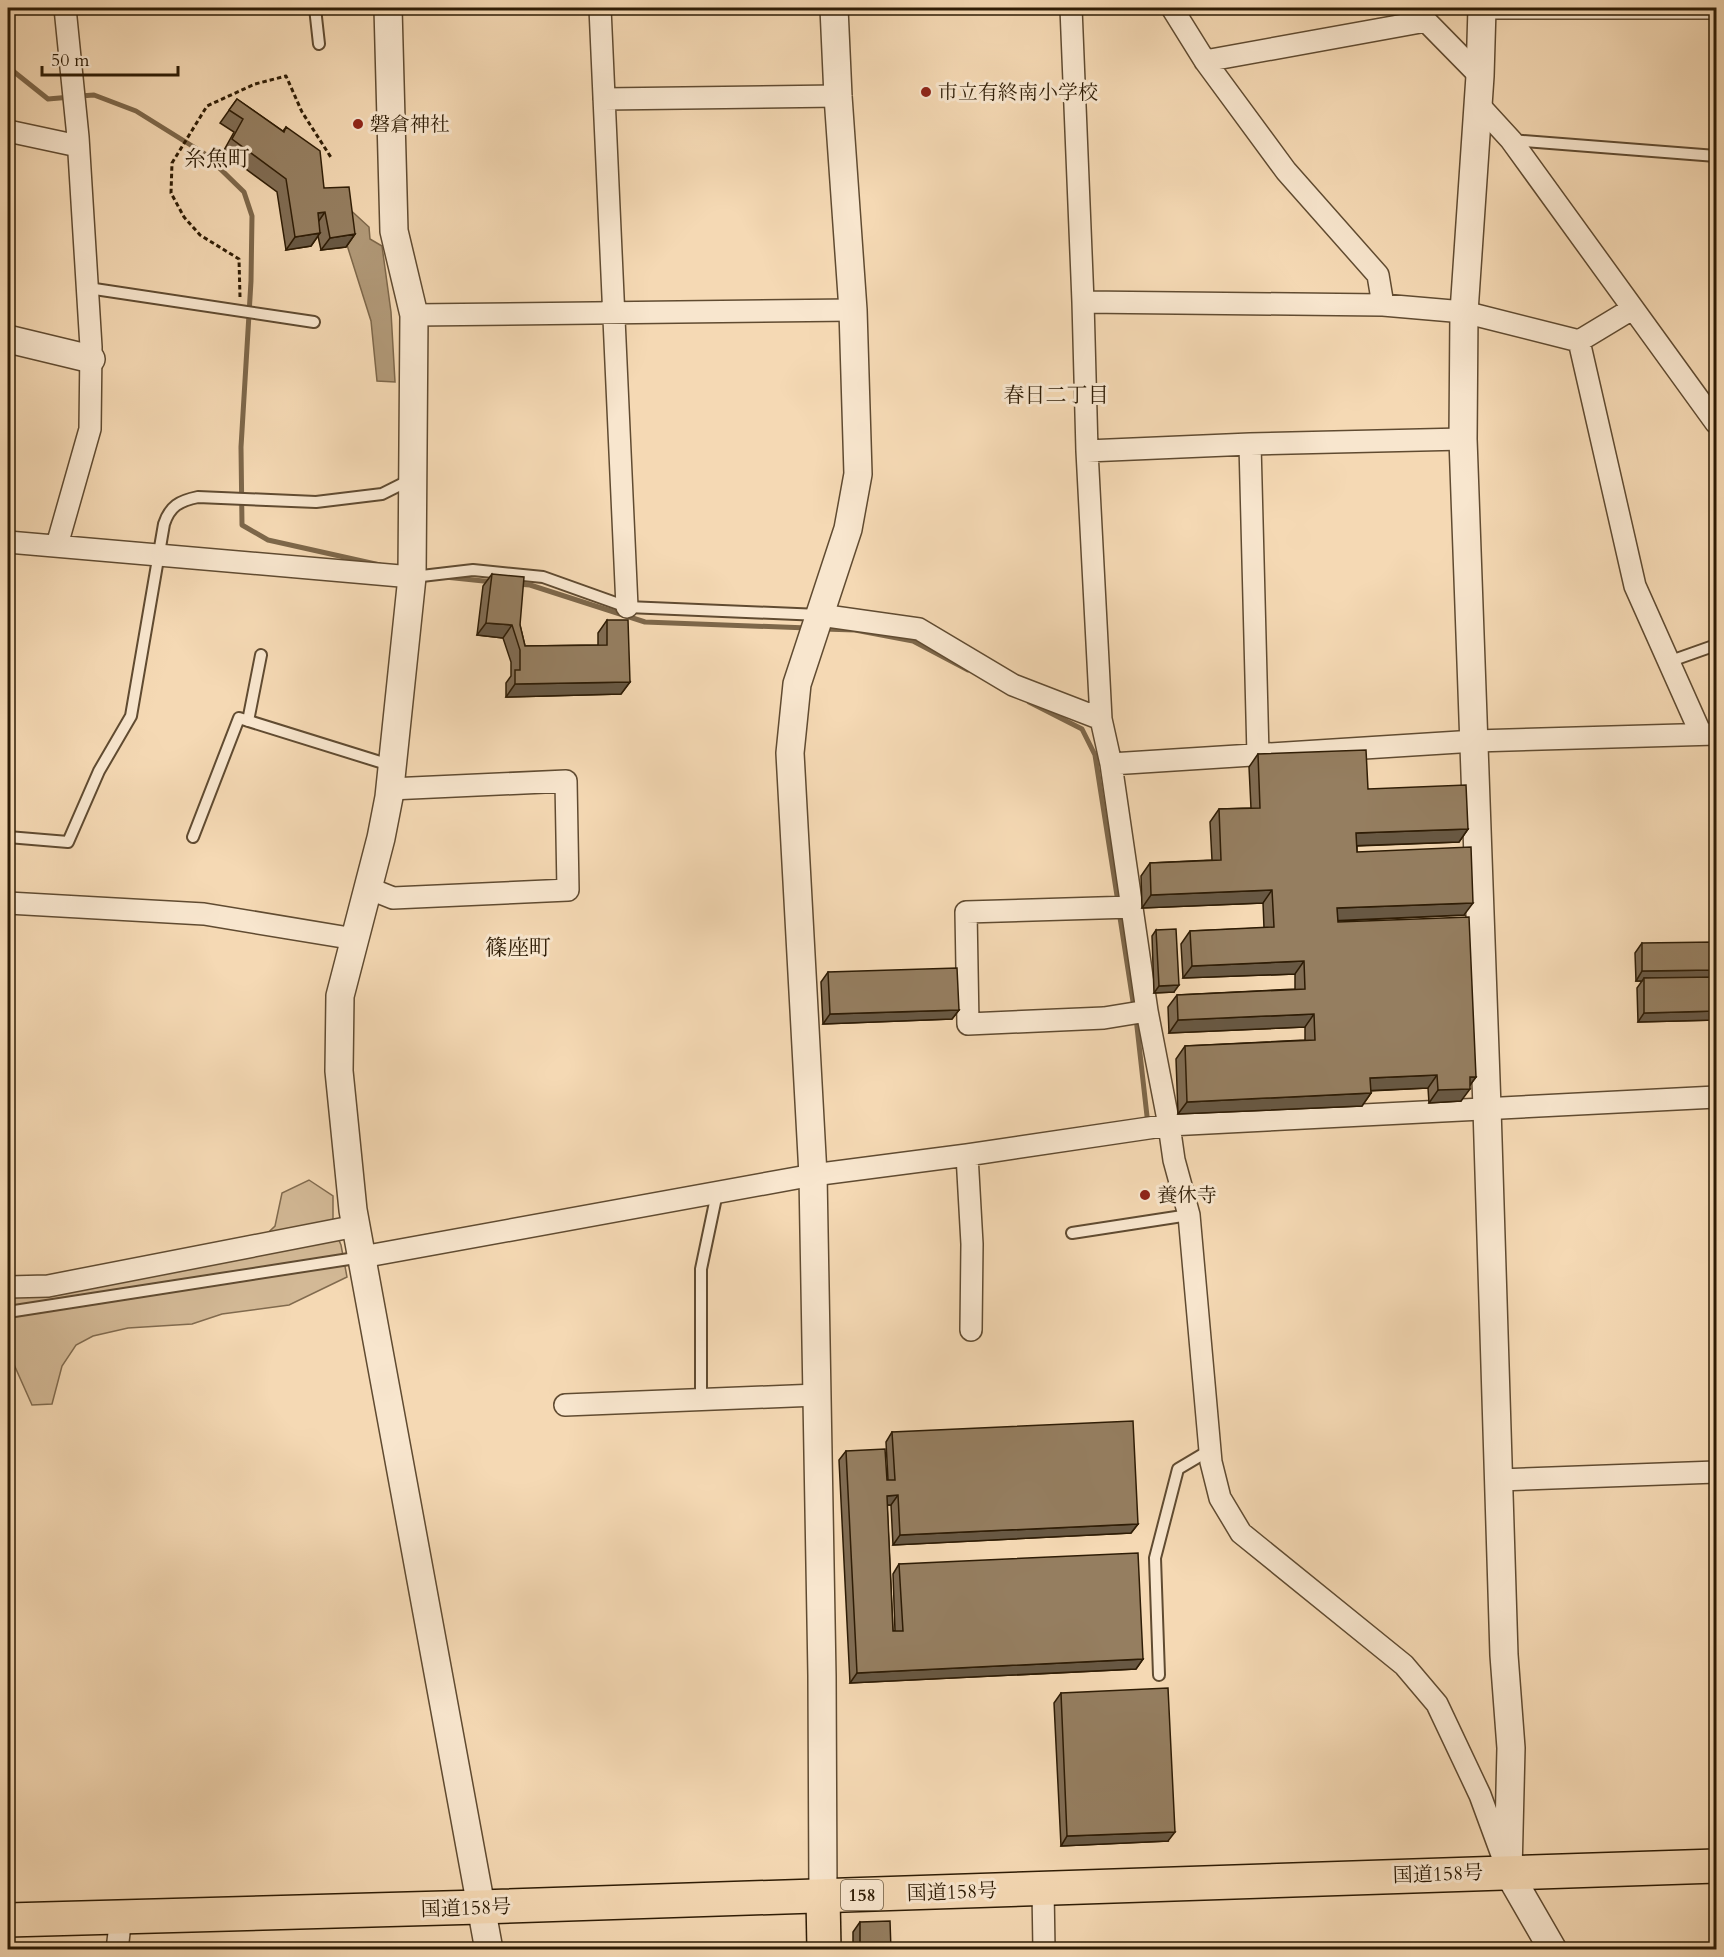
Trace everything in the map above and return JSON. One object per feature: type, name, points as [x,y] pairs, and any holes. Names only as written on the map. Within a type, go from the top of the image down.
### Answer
[{"type":"main road","name":"国道158号","points":[[8,1920],[823,1897],[1716,1866]]},
{"type":"main road","points":[[823,1897],[824,1950]]},
{"type":"street","points":[[57,545],[90,429],[91,359],[88,288],[65,8]]},
{"type":"street","points":[[388,8],[394,231],[414,315],[412,577],[391,778],[381,838],[340,996],[339,1071],[356,1226],[489,1950]]},
{"type":"street","points":[[600,8],[627,607]]},
{"type":"street","points":[[823,1897],[822,1676],[813,1175],[790,753],[797,684],[848,529],[858,474],[853,310],[834,8]]},
{"type":"street","points":[[1071,8],[1087,451],[1101,718],[1112,764],[1147,1011],[1174,1160],[1189,1215],[1210,1450],[1220,1498],[1241,1533],[1404,1665],[1437,1704],[1480,1795],[1508,1872],[1553,1950]]},
{"type":"street","points":[[1172,8],[1205,61],[1286,171],[1378,275],[1383,305]]},
{"type":"street","points":[[1508,1872],[1511,1748],[1504,1655],[1475,741],[1463,439],[1464,312],[1480,76],[1482,8],[1716,8]]},
{"type":"street","points":[[1205,61],[1418,14],[1480,76]]},
{"type":"street","points":[[604,99],[838,96]]},
{"type":"street","points":[[1478,105],[1511,140],[1716,423]]},
{"type":"street","points":[[8,131],[78,146]]},
{"type":"street","points":[[1083,302],[1383,305],[1464,312],[1579,341],[1632,309]]},
{"type":"street","points":[[414,315],[853,310]]},
{"type":"street","points":[[8,339],[91,359]]},
{"type":"street","points":[[1112,764],[1475,741],[1708,734],[1668,662],[1635,586],[1579,341]]},
{"type":"street","points":[[1087,451],[1463,439]]},
{"type":"street","points":[[1250,444],[1258,755]]},
{"type":"street","points":[[8,542],[412,577]]},
{"type":"street","points":[[820,615],[919,629],[1013,685],[1101,718]]},
{"type":"street","points":[[368,888],[393,898],[568,890],[566,781],[391,778]]},
{"type":"street","points":[[8,903],[204,914],[355,939]]},
{"type":"street","points":[[1132,907],[966,912],[968,1024],[1104,1018],[1147,1011]]},
{"type":"street","points":[[362,1257],[813,1175],[1169,1125],[1716,1096]]},
{"type":"street","points":[[967,1155],[972,1244],[971,1330]]},
{"type":"street","points":[[8,1287],[48,1286],[356,1226]]},
{"type":"street","points":[[565,1405],[817,1395]]},
{"type":"street","points":[[1499,1480],[1716,1472]]},
{"type":"street","points":[[1043,1889],[1044,1950]]},
{"type":"street","points":[[117,1950],[120,1916]]},
{"type":"lane","points":[[315,8],[319,44]]},
{"type":"lane","points":[[1511,140],[1716,156]]},
{"type":"lane","points":[[88,288],[314,322]]},
{"type":"lane","points":[[8,837],[68,842],[99,771],[131,716],[164,524],[169,511],[184,500],[198,497],[316,502],[382,494],[413,479]]},
{"type":"lane","points":[[412,577],[473,570],[543,577],[627,607],[820,615]]},
{"type":"lane","points":[[1668,662],[1716,645]]},
{"type":"lane","points":[[248,721],[261,655]]},
{"type":"lane","points":[[193,837],[239,718],[391,778]]},
{"type":"lane","points":[[701,1399],[701,1269],[717,1193]]},
{"type":"lane","points":[[1072,1233],[1189,1215]]},
{"type":"lane","points":[[8,1312],[362,1257]]},
{"type":"lane","points":[[1159,1675],[1155,1558],[1178,1469],[1210,1450]]},
{"type":"path","points":[[240,311],[239,259],[200,235],[184,217],[171,193],[172,163],[207,106],[255,84],[286,76],[302,112],[332,159]]},
{"type":"shaded area","points":[[345,205],[369,227],[370,239],[382,246],[391,312],[395,382],[377,381],[371,321],[347,245],[342,209]]},
{"type":"shaded area","points":[[309,1180],[333,1196],[333,1226],[341,1245],[347,1277],[289,1305],[222,1314],[192,1324],[128,1328],[93,1336],[76,1345],[62,1366],[52,1404],[32,1405],[8,1351],[8,1298],[25,1290],[254,1246],[275,1226],[282,1193]]},
{"type":"building","points":[[237,99],[284,132],[286,127],[320,151],[324,188],[349,187],[355,234],[330,238],[325,212],[318,213],[320,233],[295,237],[286,179],[232,139],[243,119],[229,110]]},
{"type":"building","points":[[492,574],[524,577],[520,625],[525,646],[607,645],[607,620],[628,620],[630,682],[515,684],[515,670],[520,670],[520,650],[512,625],[486,623]]},
{"type":"building","points":[[1366,750],[1368,789],[1466,785],[1468,829],[1356,833],[1357,852],[1471,847],[1473,903],[1337,908],[1338,922],[1469,917],[1476,1077],[1470,1077],[1470,1089],[1438,1090],[1437,1075],[1370,1078],[1371,1093],[1187,1102],[1185,1046],[1315,1040],[1314,1014],[1178,1020],[1177,995],[1305,989],[1304,961],[1192,966],[1190,931],[1274,927],[1272,890],[1151,895],[1150,863],[1221,860],[1219,809],[1260,808],[1258,754]]},
{"type":"building","points":[[1176,929],[1179,985],[1159,986],[1156,930]]},
{"type":"building","points":[[1716,942],[1716,970],[1642,971],[1642,943]]},
{"type":"building","points":[[957,968],[959,1010],[830,1014],[828,972]]},
{"type":"building","points":[[1716,977],[1716,1011],[1644,1013],[1644,978]]},
{"type":"building","points":[[1133,1421],[1138,1524],[900,1535],[898,1495],[887,1496],[893,1631],[903,1631],[899,1564],[1138,1553],[1143,1659],[857,1673],[846,1451],[885,1449],[887,1480],[895,1480],[892,1432]]},
{"type":"building","points":[[1168,1688],[1175,1832],[1067,1836],[1061,1693]]},
{"type":"building","points":[[890,1921],[891,1950],[860,1950],[860,1922]]},
{"type":"building","points":[[1037,1948],[1037,1950],[1016,1950],[1016,1949]]},
{"type":"waterway","points":[[8,67],[48,99],[71,97]]},
{"type":"waterway","points":[[80,96],[94,95],[136,111],[205,154],[244,192],[252,216],[251,281],[241,447],[242,525],[268,540],[380,565]]},
{"type":"waterway","points":[[445,577],[493,582]]},
{"type":"waterway","points":[[517,584],[530,585],[645,622],[808,628]]},
{"type":"waterway","points":[[823,629],[855,630],[913,641],[968,670]]},
{"type":"waterway","points":[[1029,702],[1082,729],[1095,755],[1118,902]]},
{"type":"waterway","points":[[1119,911],[1134,1008]]},
{"type":"waterway","points":[[1136,1018],[1148,1125]]},
{"type":"place","name":"市立有終南小学校","points":[[926,92]]},
{"type":"place","name":"磐倉神社","points":[[358,124]]},
{"type":"place","name":"養休寺","points":[[1145,1195]]},
{"type":"district","name":"糸魚町","points":[[217,159]]},
{"type":"district","name":"春日二丁目","points":[[1056,395]]},
{"type":"district","name":"篠座町","points":[[518,948]]}]
